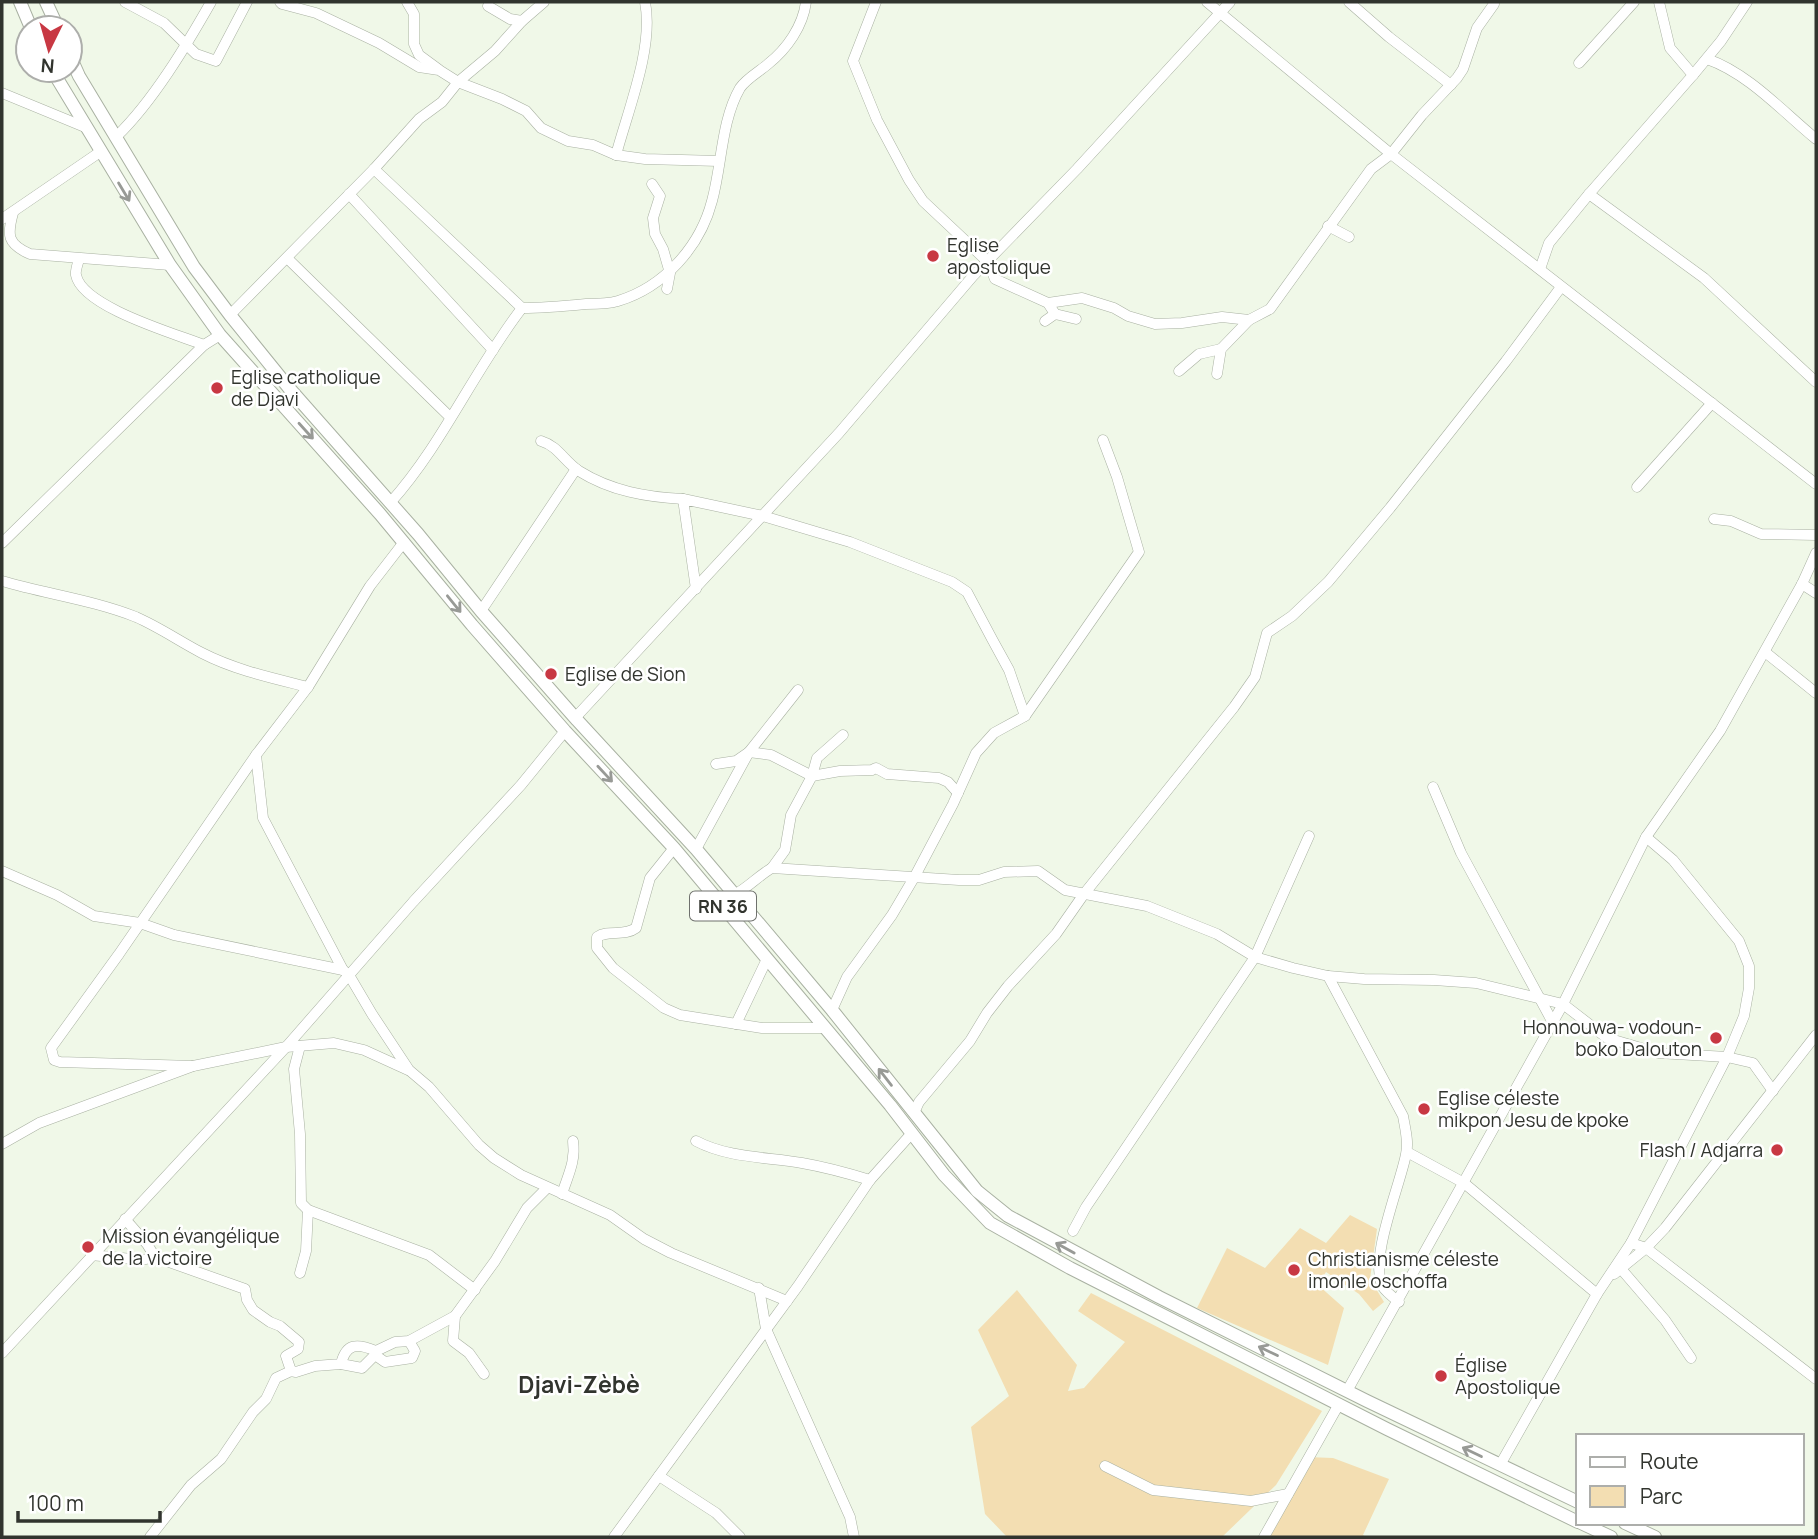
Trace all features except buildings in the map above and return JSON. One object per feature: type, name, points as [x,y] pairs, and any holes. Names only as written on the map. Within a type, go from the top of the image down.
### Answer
[{"type":"main road","name":"RN 36","points":[[60,84],[170,265],[220,335],[404,542],[565,731],[674,848],[966,1201],[990,1223],[1070,1268],[1466,1468],[1576,1520]]},
{"type":"main road","name":"RN 36","points":[[84,84],[194,267],[230,315],[289,388],[481,611],[695,849],[832,1010],[977,1192],[1008,1216],[1159,1297],[1576,1501]]},
{"type":"main road","name":"RN 36","points":[[1586,1525],[1611,1537]]},
{"type":"main road","points":[[1629,1525],[1655,1537]]},
{"type":"street","points":[[125,2],[164,23],[196,54],[216,61],[247,2]]},
{"type":"street","points":[[117,136],[187,44],[211,2]]},
{"type":"street","points":[[279,2],[316,13],[419,67],[439,70]]},
{"type":"street","points":[[407,2],[414,14],[414,44],[419,55],[458,82],[526,111],[541,128],[568,141],[593,145],[616,155],[645,159],[719,161]]},
{"type":"street","points":[[230,315],[374,169],[419,119],[442,102],[458,82],[495,51],[522,21],[544,2]]},
{"type":"street","points":[[616,155],[642,58],[648,15],[645,2]]},
{"type":"street","points":[[374,169],[523,308],[616,302],[643,291],[670,273],[701,231],[712,202],[719,161],[733,106],[741,87],[771,62],[788,42],[799,27],[806,2]]},
{"type":"street","points":[[876,2],[853,61],[877,120],[923,201],[988,262],[995,279],[1048,303],[1082,298],[1155,324],[1222,317],[1249,320]]},
{"type":"street","points":[[1207,2],[1391,154],[1816,484]]},
{"type":"street","points":[[575,718],[764,516],[988,262],[1230,2]]},
{"type":"street","points":[[1349,2],[1451,85]]},
{"type":"street","points":[[1579,63],[1634,2]]},
{"type":"street","points":[[1659,2],[1671,48],[1693,75]]},
{"type":"street","points":[[1540,269],[1549,243],[1707,59],[1747,2]]},
{"type":"street","points":[[1217,374],[1222,349],[1249,320],[1270,309],[1371,169],[1391,154],[1463,69],[1477,28],[1494,4]]},
{"type":"street","points":[[488,6],[510,19],[522,21]]},
{"type":"street","points":[[1707,59],[1721,64],[1741,78],[1788,113],[1816,139]]},
{"type":"street","points":[[2,93],[87,128]]},
{"type":"street","points":[[2,219],[100,152]]},
{"type":"street","points":[[652,184],[660,195],[653,218],[654,234],[663,249],[670,273],[667,289]]},
{"type":"street","points":[[349,194],[493,350]]},
{"type":"street","points":[[1589,194],[1704,278],[1816,382]]},
{"type":"street","points":[[13,213],[9,229],[11,241],[17,249],[30,254],[170,265]]},
{"type":"street","points":[[1328,226],[1349,237]]},
{"type":"street","points":[[286,258],[450,417]]},
{"type":"street","points":[[79,259],[76,275],[82,287],[103,304],[133,320],[204,345]]},
{"type":"street","points":[[914,1114],[919,1102],[970,1041],[987,1013],[1056,934],[1084,894],[1255,677],[1267,633],[1292,617],[1328,582],[1506,361],[1561,287]]},
{"type":"street","points":[[1048,303],[1055,314],[1076,319]]},
{"type":"street","points":[[390,503],[412,479],[493,350],[523,308]]},
{"type":"street","points":[[1045,321],[1055,314]]},
{"type":"street","points":[[2,543],[204,345],[220,335]]},
{"type":"street","points":[[1179,371],[1199,354],[1222,349]]},
{"type":"street","points":[[1637,487],[1712,403]]},
{"type":"street","points":[[832,1010],[847,977],[892,915],[915,876],[968,768],[984,743],[995,733],[1025,716],[1139,552],[1104,440]]},
{"type":"street","points":[[541,441],[552,444],[576,469],[624,492],[683,499],[764,516],[850,542],[952,582],[967,592],[1009,670],[1025,716]]},
{"type":"street","points":[[481,611],[576,469]]},
{"type":"street","points":[[683,499],[696,589]]},
{"type":"street","points":[[1714,519],[1731,521],[1761,534],[1816,535]]},
{"type":"street","points":[[193,1066],[60,1062],[54,1060],[51,1048],[256,755],[308,687],[370,586],[404,542]]},
{"type":"street","points":[[1347,1391],[1563,1004],[1646,837],[1720,730],[1802,584],[1816,553]]},
{"type":"street","points":[[2,581],[134,616],[202,653],[238,668],[308,687]]},
{"type":"street","points":[[1802,584],[1816,593]]},
{"type":"street","points":[[1765,652],[1816,693]]},
{"type":"street","points":[[695,849],[749,752],[798,690]]},
{"type":"street","points":[[2,1353],[286,1047],[346,972],[521,785],[565,731]]},
{"type":"street","points":[[734,895],[754,884],[759,875],[772,868],[785,850],[791,815],[812,776],[817,758],[843,735]]},
{"type":"street","points":[[716,764],[736,761],[749,752],[771,755],[812,776],[876,768],[887,774],[939,778],[948,782],[958,793]]},
{"type":"street","points":[[256,755],[264,818],[271,836],[346,972],[409,1070]]},
{"type":"street","points":[[1433,787],[1461,853],[1552,1021]]},
{"type":"street","points":[[1073,1231],[1086,1207],[1255,957],[1309,835]]},
{"type":"street","points":[[1500,1465],[1675,1162],[1727,1057],[1744,1016],[1749,988],[1747,956],[1739,941],[1673,860],[1646,837]]},
{"type":"street","points":[[674,848],[650,878],[635,928],[629,933],[603,933],[597,937],[597,948],[613,968],[664,1008],[696,1019],[761,1028],[825,1028]]},
{"type":"street","points":[[772,868],[979,880],[996,874],[1038,871],[1065,890],[1147,905],[1217,934],[1255,957],[1328,975],[1476,983],[1540,997],[1563,1004],[1607,1038],[1658,1053],[1727,1057],[1753,1063],[1773,1091]]},
{"type":"street","points":[[2,872],[57,895],[94,916],[140,923],[174,935],[292,957],[346,972]]},
{"type":"street","points":[[736,1024],[767,959]]},
{"type":"street","points":[[1328,975],[1403,1116],[1407,1152],[1384,1230],[1380,1275],[1383,1287],[1399,1302]]},
{"type":"street","points":[[1610,1276],[1622,1270],[1673,1219],[1816,1035]]},
{"type":"street","points":[[2,1144],[39,1122],[193,1066],[286,1047],[334,1043],[364,1050],[409,1070],[429,1087],[479,1145],[521,1175],[610,1215],[644,1239],[671,1253],[787,1301]]},
{"type":"street","points":[[300,1046],[294,1069],[300,1134],[301,1203],[308,1210],[429,1255],[475,1290]]},
{"type":"street","points":[[614,1537],[787,1301],[870,1180],[912,1133]]},
{"type":"street","points":[[562,1194],[572,1167],[575,1152],[573,1141]]},
{"type":"street","points":[[696,1141],[723,1151],[802,1163],[870,1180]]},
{"type":"street","points":[[1407,1152],[1464,1183],[1597,1294]]},
{"type":"street","points":[[150,1537],[191,1485],[221,1459],[253,1412],[266,1399],[276,1378],[291,1371],[315,1366],[341,1364],[362,1368],[375,1353],[395,1342],[409,1340],[455,1316],[475,1290],[527,1208],[547,1188]]},
{"type":"street","points":[[300,1273],[306,1251],[308,1210]]},
{"type":"street","points":[[125,1219],[155,1257],[245,1289],[253,1310],[280,1326],[299,1342],[298,1349],[286,1356],[291,1371]]},
{"type":"street","points":[[1631,1242],[1646,1248],[1816,1379]]},
{"type":"street","points":[[91,1255],[142,1261],[155,1257]]},
{"type":"street","points":[[1622,1270],[1665,1320],[1691,1358]]},
{"type":"street","points":[[759,1288],[766,1329],[850,1517],[854,1537]]},
{"type":"street","points":[[455,1316],[453,1341],[469,1353],[484,1374]]},
{"type":"street","points":[[341,1364],[344,1354],[352,1347],[362,1345],[385,1362],[412,1358],[415,1351],[409,1340]]},
{"type":"street","points":[[1264,1537],[1339,1404]]},
{"type":"street","points":[[1105,1466],[1153,1490],[1251,1501],[1288,1494]]},
{"type":"street","points":[[659,1476],[716,1513],[740,1537]]},
{"type":"green space","points":[[1350,1215],[1377,1229],[1370,1279],[1384,1302],[1373,1311],[1359,1294],[1326,1272],[1318,1285],[1344,1308],[1328,1365],[1197,1308],[1227,1248],[1265,1268],[1300,1228],[1326,1243]]},
{"type":"green space","points":[[1017,1290],[1077,1365],[1068,1391],[1084,1388],[1125,1342],[1078,1311],[1091,1293],[1322,1411],[1276,1485],[1222,1537],[1007,1537],[985,1514],[971,1427],[1009,1396],[978,1330]]},
{"type":"green space","points":[[1307,1457],[1333,1458],[1389,1479],[1363,1535],[1366,1537],[1260,1537]]},
{"type":"place","name":"Eglise apostolique","points":[[933,256]]},
{"type":"place","name":"Eglise catholique de Djavi","points":[[217,388]]},
{"type":"place","name":"Eglise de Sion","points":[[551,674]]},
{"type":"place","name":"Honnouwa- vodoun- boko Dalouton","points":[[1716,1038]]},
{"type":"place","name":"Eglise céleste mikpon Jesu de kpoke","points":[[1424,1109]]},
{"type":"place","name":"Flash / Adjarra","points":[[1777,1150]]},
{"type":"place","name":"Mission évangélique de la victoire","points":[[88,1247]]},
{"type":"place","name":"Christianisme céleste imonle oschoffa","points":[[1294,1270]]},
{"type":"place","name":"Église Apostolique","points":[[1441,1376]]},
{"type":"district","name":"Djavi-Zèbè","points":[[579,1384]]}]
